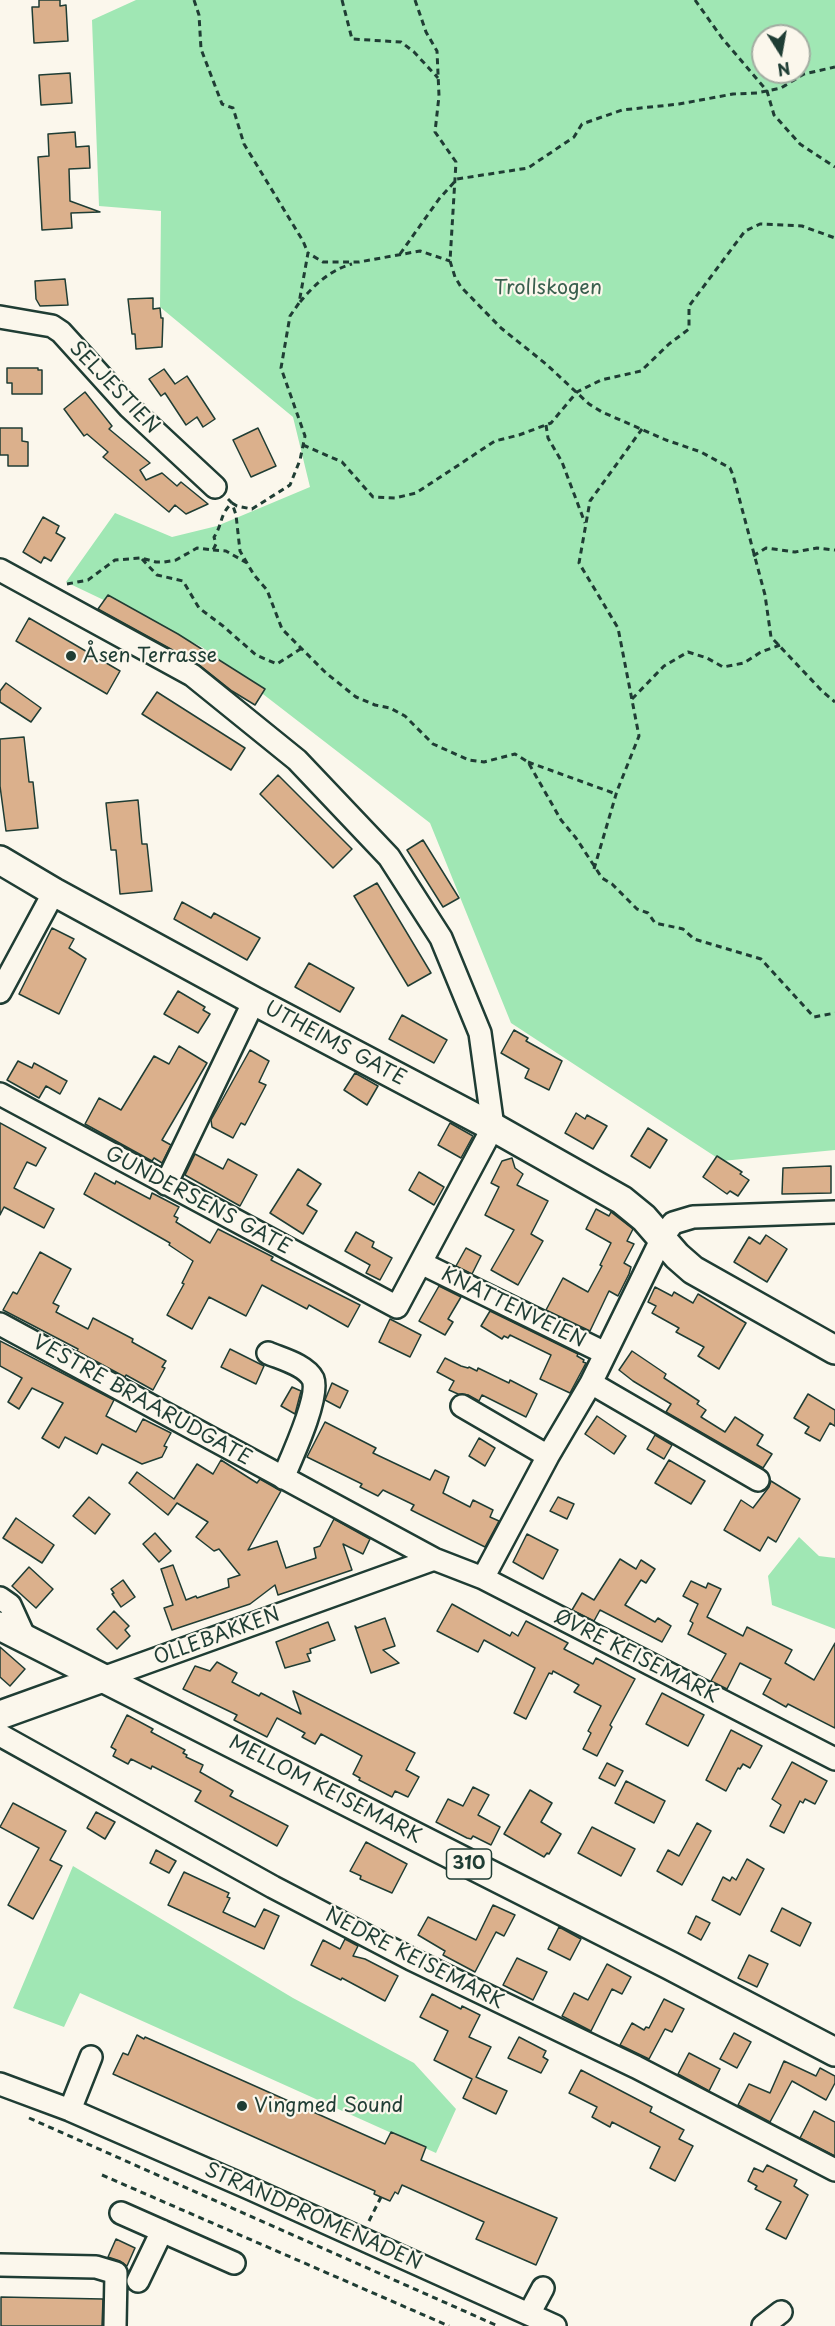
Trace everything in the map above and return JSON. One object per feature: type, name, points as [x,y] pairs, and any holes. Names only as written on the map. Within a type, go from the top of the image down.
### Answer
[{"type":"main road","name":"UTHEIMS GATE","points":[[0,860],[254,1001],[493,1127],[622,1200],[644,1218],[676,1256],[693,1270],[835,1350]]},
{"type":"main road","name":"310","points":[[0,1626],[103,1678]]},
{"type":"main road","name":"OLLEBAKKEN","points":[[0,1715],[103,1678]]},
{"type":"main road","name":"MELLOM KEISEMARK","points":[[103,1678],[669,1965],[835,2052]]},
{"type":"street","name":"SELJESTIEN","points":[[0,317],[52,326],[61,332],[129,407],[220,492]]},
{"type":"street","points":[[0,570],[192,675],[297,760],[389,857],[441,939],[480,1033],[493,1127]]},
{"type":"street","points":[[0,992],[54,892]]},
{"type":"street","points":[[166,1184],[254,1001]]},
{"type":"street","name":"GUNDERSENS GATE","points":[[0,1094],[397,1308]]},
{"type":"street","name":"KNATTENVEIEN","points":[[397,1308],[493,1127]]},
{"type":"street","points":[[483,1578],[548,1456],[591,1383],[662,1238],[674,1223],[693,1217],[835,1212]]},
{"type":"street","name":"KNATTENVEIEN","points":[[421,1263],[605,1353]]},
{"type":"street","name":"VESTRE BRAARUDGATE","points":[[0,1324],[434,1559]]},
{"type":"street","points":[[268,1353],[302,1368],[312,1378],[315,1390],[283,1478]]},
{"type":"street","points":[[591,1383],[758,1480]]},
{"type":"street","points":[[462,1406],[548,1456]]},
{"type":"street","name":"ØVRE KEISEMARK","points":[[434,1559],[483,1578],[835,1759]]},
{"type":"street","name":"OLLEBAKKEN","points":[[103,1678],[434,1559]]},
{"type":"street","points":[[0,1598],[10,1605],[25,1638]]},
{"type":"street","name":"NEDRE KEISEMARK","points":[[0,1735],[273,1887],[411,1959],[636,2067],[835,2170]]},
{"type":"street","points":[[70,2110],[91,2056]]},
{"type":"street","name":"STRANDPROMENADEN","points":[[0,2084],[70,2110],[555,2326]]},
{"type":"street","points":[[121,2213],[234,2264]]},
{"type":"street","points":[[138,2281],[162,2231]]},
{"type":"street","points":[[0,2265],[96,2267],[116,2272],[115,2326]]},
{"type":"street","points":[[529,2313],[543,2288]]},
{"type":"street","points":[[763,2326],[781,2312]]},
{"type":"path","points":[[194,0],[199,15],[201,49],[222,104],[233,108],[244,144],[303,241],[308,254],[299,303]]},
{"type":"path","points":[[342,0],[352,39],[401,42],[414,52],[438,78]]},
{"type":"path","points":[[415,0],[426,32],[437,51],[439,96],[435,132],[456,162],[457,178],[450,261],[455,277],[470,297],[501,328],[602,412],[701,452],[730,468],[765,595],[771,637],[835,702]]},
{"type":"path","points":[[695,0],[722,38],[767,91],[774,115],[800,144],[835,167]]},
{"type":"path","points":[[400,255],[439,199],[457,178],[528,168],[574,137],[582,124],[622,110],[767,91],[781,88],[804,74],[835,67]]},
{"type":"path","points":[[303,445],[342,462],[373,497],[395,498],[416,493],[495,441],[551,423],[577,392],[601,380],[641,371],[669,344],[689,329],[689,306],[745,231],[760,224],[802,226],[835,238]]},
{"type":"path","points":[[220,492],[237,506],[252,509],[290,485],[300,460],[305,436],[281,368],[290,316],[314,286],[340,267],[359,262],[420,251],[450,261]]},
{"type":"path","points":[[308,254],[324,262],[359,262]]},
{"type":"path","points":[[546,425],[548,438],[562,462],[586,524]]},
{"type":"path","points":[[594,869],[616,794],[639,736],[618,628],[579,563],[590,501],[642,429]]},
{"type":"path","points":[[213,550],[216,544],[214,537],[219,530],[223,511],[232,503]]},
{"type":"path","points":[[232,503],[240,551],[250,564],[254,575],[267,590],[282,629],[326,673],[356,697],[390,708],[405,716],[433,744],[469,760],[484,762],[514,754],[528,762],[616,794]]},
{"type":"path","points":[[46,595],[66,585],[88,580],[115,560],[141,558],[164,562],[176,560],[197,548],[226,551],[250,564]]},
{"type":"path","points":[[753,556],[766,548],[795,552],[817,548],[835,550]]},
{"type":"path","points":[[141,558],[157,575],[183,581],[199,608],[256,655],[278,664],[302,648]]},
{"type":"path","points":[[632,699],[664,666],[688,652],[707,658],[723,667],[744,663],[761,652],[780,645]]},
{"type":"path","points":[[528,762],[561,820],[576,838],[594,869],[637,909],[648,913],[655,923],[683,929],[694,939],[761,960],[814,1017],[835,1013]]},
{"type":"path","points":[[22,2115],[498,2326]]},
{"type":"path","points":[[102,2175],[449,2326]]},
{"type":"path","points":[[366,2227],[381,2197]]},
{"type":"green space","name":"Trollskogen","points":[[136,0],[835,0],[835,1150],[722,1161],[511,1023],[430,823],[202,647],[66,582],[115,513],[172,537],[217,526],[310,487],[293,417],[160,307],[161,211],[99,206],[92,20]]},
{"type":"green space","points":[[799,1537],[819,1556],[835,1558],[835,1629],[772,1605],[768,1576]]},
{"type":"green space","points":[[73,1866],[293,1998],[414,2063],[456,2109],[436,2153],[80,1993],[64,2027],[13,2008]]},
{"type":"building","points":[[39,0],[60,0],[60,6],[66,5],[68,41],[34,43],[32,7],[39,7]]},
{"type":"building","points":[[70,73],[72,103],[41,105],[39,75]]},
{"type":"building","points":[[75,132],[76,147],[89,146],[90,168],[69,169],[70,201],[100,212],[71,213],[72,228],[42,230],[38,157],[49,156],[48,134]]},
{"type":"building","points":[[65,279],[68,305],[40,306],[36,299],[35,281]]},
{"type":"building","points":[[153,298],[153,309],[160,308],[161,318],[163,318],[162,347],[136,349],[128,299]]},
{"type":"building","points":[[7,368],[42,370],[42,394],[12,394],[12,383],[7,383]]},
{"type":"building","points":[[164,369],[175,384],[187,376],[215,419],[203,427],[197,417],[186,425],[165,393],[161,396],[149,379]]},
{"type":"building","points":[[85,392],[112,426],[109,429],[150,463],[140,470],[146,480],[162,473],[177,486],[181,482],[208,504],[186,514],[175,505],[169,512],[103,457],[108,452],[87,434],[84,436],[64,409]]},
{"type":"building","points":[[0,428],[22,428],[22,441],[28,442],[28,466],[8,466],[8,455],[0,455]]},
{"type":"building","points":[[258,428],[276,466],[251,477],[233,440]]},
{"type":"building","points":[[43,517],[59,526],[56,533],[65,538],[51,561],[44,557],[41,563],[23,552]]},
{"type":"building","points":[[108,595],[178,634],[265,689],[255,705],[232,691],[198,664],[98,609]]},
{"type":"building","name":"Åsen Terrasse","points":[[29,618],[120,671],[107,694],[16,641]]},
{"type":"building","points":[[6,683],[41,708],[31,722],[0,702],[0,691]]},
{"type":"building","points":[[157,692],[245,748],[231,770],[142,714]]},
{"type":"building","points":[[24,737],[29,782],[33,782],[38,828],[6,831],[0,786],[0,739]]},
{"type":"building","points":[[278,775],[352,849],[333,868],[260,794]]},
{"type":"building","points":[[138,800],[142,844],[147,844],[152,891],[120,894],[116,850],[111,850],[106,803]]},
{"type":"building","points":[[423,840],[459,898],[443,907],[407,850]]},
{"type":"building","points":[[377,883],[431,973],[408,986],[354,896]]},
{"type":"building","points":[[182,902],[211,918],[214,913],[260,938],[247,960],[174,919]]},
{"type":"building","points":[[52,928],[74,939],[69,948],[86,959],[59,1014],[19,994]]},
{"type":"building","points":[[309,963],[354,988],[340,1012],[295,987]]},
{"type":"building","points":[[178,991],[205,1007],[203,1010],[210,1014],[198,1033],[164,1014]]},
{"type":"building","points":[[402,1015],[447,1040],[434,1063],[389,1039]]},
{"type":"building","points":[[514,1030],[528,1038],[526,1041],[562,1061],[549,1090],[525,1078],[529,1069],[501,1053]]},
{"type":"building","points":[[179,1046],[207,1063],[162,1140],[171,1145],[162,1163],[154,1158],[152,1161],[85,1124],[99,1098],[121,1110],[154,1056],[169,1064]]},
{"type":"building","points":[[250,1050],[269,1061],[259,1082],[266,1085],[245,1125],[241,1123],[233,1138],[212,1127],[211,1120]]},
{"type":"building","points":[[18,1061],[32,1068],[34,1063],[67,1081],[60,1094],[46,1086],[39,1098],[7,1080]]},
{"type":"building","points":[[355,1073],[378,1086],[367,1105],[344,1090]]},
{"type":"building","points":[[576,1113],[585,1119],[587,1115],[607,1126],[593,1149],[565,1133]]},
{"type":"building","points":[[0,1123],[46,1148],[36,1166],[27,1162],[14,1188],[54,1209],[44,1228],[4,1207],[0,1215]]},
{"type":"building","points":[[450,1123],[473,1136],[461,1158],[438,1145]]},
{"type":"building","points":[[648,1128],[667,1140],[650,1168],[631,1156]]},
{"type":"building","points":[[195,1154],[223,1169],[228,1159],[257,1175],[240,1206],[185,1175]]},
{"type":"building","points":[[717,1156],[742,1172],[740,1174],[749,1180],[738,1196],[730,1191],[727,1194],[703,1177]]},
{"type":"building","points":[[512,1158],[515,1168],[523,1174],[517,1185],[548,1201],[531,1234],[543,1241],[518,1285],[491,1270],[514,1230],[485,1215],[499,1187],[491,1183],[502,1161]]},
{"type":"building","points":[[831,1166],[831,1193],[782,1194],[783,1168]]},
{"type":"building","points":[[298,1169],[321,1184],[307,1205],[317,1211],[303,1234],[270,1213]]},
{"type":"building","points":[[419,1172],[444,1187],[434,1205],[409,1190]]},
{"type":"building","points":[[95,1173],[150,1199],[152,1193],[179,1207],[174,1216],[178,1218],[176,1222],[210,1243],[218,1229],[273,1257],[271,1260],[360,1305],[348,1327],[309,1305],[307,1309],[262,1285],[246,1316],[209,1297],[192,1329],[167,1315],[184,1284],[182,1283],[193,1261],[169,1245],[170,1243],[84,1194]]},
{"type":"building","points":[[596,1209],[609,1216],[611,1212],[633,1229],[627,1241],[634,1244],[624,1263],[631,1267],[629,1274],[618,1296],[609,1291],[590,1331],[546,1310],[563,1278],[588,1292],[602,1266],[600,1265],[611,1243],[586,1229]]},
{"type":"building","points":[[356,1232],[374,1242],[372,1247],[392,1258],[380,1280],[366,1273],[370,1265],[345,1251]]},
{"type":"building","points":[[766,1235],[787,1249],[767,1282],[734,1262],[749,1237],[760,1244]]},
{"type":"building","points":[[466,1248],[481,1256],[472,1274],[456,1266]]},
{"type":"building","points":[[40,1252],[71,1269],[53,1303],[59,1306],[56,1312],[88,1329],[93,1318],[133,1339],[132,1342],[166,1361],[162,1367],[165,1368],[153,1390],[3,1310],[13,1292],[17,1294]]},
{"type":"building","points":[[439,1286],[461,1297],[448,1319],[453,1322],[445,1335],[419,1321]]},
{"type":"building","points":[[655,1287],[672,1296],[674,1292],[693,1303],[698,1294],[746,1323],[719,1369],[698,1356],[704,1347],[676,1332],[679,1328],[652,1313],[656,1306],[648,1302]]},
{"type":"building","points":[[490,1311],[578,1354],[577,1356],[584,1360],[583,1362],[586,1363],[570,1393],[540,1379],[551,1355],[510,1335],[502,1339],[481,1326]]},
{"type":"building","points":[[390,1319],[421,1335],[410,1357],[379,1342]]},
{"type":"building","points":[[0,1341],[114,1400],[106,1416],[136,1432],[143,1419],[171,1433],[164,1446],[167,1447],[162,1457],[142,1464],[102,1444],[97,1454],[65,1437],[59,1448],[42,1438],[63,1403],[32,1388],[19,1409],[8,1402],[22,1378],[0,1366]]},
{"type":"building","points":[[230,1349],[264,1366],[256,1384],[221,1367]]},
{"type":"building","points":[[632,1351],[666,1374],[664,1378],[699,1401],[697,1404],[706,1410],[701,1417],[725,1432],[735,1417],[763,1435],[757,1445],[772,1454],[763,1468],[666,1412],[671,1404],[619,1370]]},
{"type":"building","points":[[445,1358],[477,1371],[478,1368],[509,1383],[510,1380],[537,1394],[526,1417],[482,1395],[479,1401],[468,1395],[449,1390],[454,1381],[437,1372]]},
{"type":"building","points":[[332,1383],[348,1391],[340,1408],[325,1400]]},
{"type":"building","points":[[292,1387],[301,1391],[295,1414],[281,1406]]},
{"type":"building","points":[[808,1394],[835,1410],[835,1426],[830,1423],[820,1441],[805,1433],[809,1427],[794,1418]]},
{"type":"building","points":[[597,1416],[626,1436],[614,1454],[585,1434]]},
{"type":"building","points":[[325,1422],[376,1448],[373,1453],[430,1480],[435,1470],[449,1477],[443,1493],[470,1507],[473,1500],[493,1510],[490,1517],[499,1521],[485,1547],[411,1510],[414,1505],[383,1490],[378,1496],[360,1487],[362,1484],[307,1457]]},
{"type":"building","points":[[655,1435],[672,1445],[664,1459],[647,1449]]},
{"type":"building","points":[[479,1438],[495,1448],[485,1466],[469,1456]]},
{"type":"building","points":[[221,1460],[257,1483],[260,1479],[281,1491],[248,1550],[277,1541],[286,1568],[316,1558],[314,1548],[320,1546],[334,1519],[370,1539],[363,1554],[343,1544],[352,1570],[278,1595],[275,1585],[250,1604],[172,1630],[164,1608],[173,1605],[161,1569],[173,1565],[186,1600],[229,1587],[228,1579],[240,1575],[219,1549],[214,1551],[196,1537],[208,1522],[177,1503],[168,1515],[129,1483],[137,1472],[174,1499],[197,1464],[213,1474]]},
{"type":"building","points":[[669,1460],[705,1481],[691,1504],[655,1483]]},
{"type":"building","points":[[771,1481],[800,1499],[776,1542],[768,1537],[760,1551],[724,1530],[741,1500],[753,1508]]},
{"type":"building","points":[[89,1497],[110,1514],[95,1534],[73,1516]]},
{"type":"building","points":[[558,1497],[574,1504],[567,1519],[550,1511]]},
{"type":"building","points":[[16,1518],[54,1545],[42,1563],[3,1538]]},
{"type":"building","points":[[155,1533],[171,1551],[159,1562],[143,1544]]},
{"type":"building","points":[[527,1534],[558,1550],[543,1579],[513,1562]]},
{"type":"building","points":[[620,1559],[636,1569],[641,1560],[655,1569],[646,1583],[641,1580],[625,1605],[655,1622],[658,1618],[671,1626],[662,1642],[600,1610],[594,1621],[572,1610],[582,1593],[594,1600]]},
{"type":"building","points":[[29,1567],[53,1589],[36,1608],[12,1586]]},
{"type":"building","points":[[123,1580],[135,1597],[121,1607],[111,1589]]},
{"type":"building","points":[[691,1581],[706,1588],[708,1583],[721,1589],[707,1617],[743,1636],[747,1627],[792,1650],[785,1663],[814,1680],[835,1643],[835,1728],[788,1704],[786,1707],[763,1694],[771,1679],[740,1663],[727,1689],[711,1681],[726,1654],[688,1634],[693,1623],[690,1621],[698,1604],[683,1596]]},
{"type":"building","points":[[452,1604],[510,1636],[512,1632],[518,1636],[526,1621],[568,1643],[564,1649],[593,1664],[596,1658],[635,1679],[610,1725],[612,1727],[597,1756],[583,1749],[591,1733],[588,1731],[601,1706],[574,1692],[579,1685],[553,1671],[552,1674],[549,1673],[526,1719],[514,1713],[535,1668],[484,1640],[478,1652],[437,1631]]},
{"type":"building","points":[[114,1611],[129,1626],[125,1630],[130,1636],[117,1649],[97,1629]]},
{"type":"building","points":[[385,1618],[395,1646],[383,1650],[399,1663],[371,1673],[355,1626],[357,1628]]},
{"type":"building","points":[[328,1622],[335,1640],[310,1649],[311,1653],[307,1654],[310,1661],[285,1668],[276,1642]]},
{"type":"building","points":[[0,1647],[25,1669],[10,1686],[0,1677]]},
{"type":"building","points":[[217,1662],[237,1673],[232,1682],[259,1696],[261,1693],[301,1714],[293,1691],[415,1753],[406,1770],[419,1777],[408,1797],[395,1791],[392,1797],[359,1780],[360,1778],[353,1774],[362,1756],[321,1734],[315,1744],[302,1737],[305,1733],[277,1718],[267,1737],[234,1720],[237,1715],[183,1689],[195,1666],[210,1671]]},
{"type":"building","points":[[662,1693],[704,1715],[688,1746],[646,1724]]},
{"type":"building","points":[[127,1715],[153,1729],[151,1732],[185,1750],[183,1753],[187,1755],[186,1757],[203,1765],[200,1772],[233,1791],[230,1796],[288,1826],[277,1846],[195,1801],[201,1791],[152,1766],[151,1769],[131,1759],[128,1764],[113,1756],[116,1750],[111,1747]]},
{"type":"building","points":[[731,1730],[762,1746],[750,1768],[743,1764],[740,1769],[738,1768],[726,1791],[706,1780]]},
{"type":"building","points":[[792,1762],[827,1781],[815,1804],[805,1799],[803,1803],[800,1801],[784,1833],[770,1826],[781,1805],[772,1799]]},
{"type":"building","points":[[607,1763],[623,1771],[615,1786],[599,1778]]},
{"type":"building","points":[[626,1781],[665,1801],[654,1823],[615,1803]]},
{"type":"building","points":[[473,1787],[489,1795],[478,1815],[500,1827],[491,1845],[473,1836],[471,1839],[467,1838],[436,1822],[448,1799],[463,1806]]},
{"type":"building","points":[[530,1790],[552,1803],[541,1822],[561,1834],[549,1854],[547,1853],[544,1857],[504,1834]]},
{"type":"building","points":[[13,1803],[66,1831],[50,1860],[62,1866],[33,1919],[8,1905],[39,1848],[0,1827]]},
{"type":"building","points":[[96,1812],[115,1822],[105,1839],[87,1828]]},
{"type":"building","points":[[697,1823],[711,1831],[682,1885],[657,1871],[668,1850],[679,1856]]},
{"type":"building","points":[[592,1827],[635,1849],[621,1876],[578,1853]]},
{"type":"building","points":[[366,1842],[407,1864],[392,1893],[360,1879],[361,1876],[350,1871]]},
{"type":"building","points":[[156,1850],[176,1861],[169,1873],[150,1863]]},
{"type":"building","points":[[747,1859],[764,1869],[740,1915],[712,1900],[723,1877],[730,1881],[732,1877],[736,1880]]},
{"type":"building","points":[[184,1872],[229,1893],[227,1897],[230,1898],[223,1912],[255,1927],[264,1909],[279,1916],[264,1949],[168,1905]]},
{"type":"building","points":[[493,1905],[515,1915],[504,1936],[496,1932],[475,1972],[443,1955],[445,1951],[418,1935],[428,1917],[476,1940]]},
{"type":"building","points":[[782,1908],[811,1923],[800,1946],[771,1931]]},
{"type":"building","points":[[696,1916],[710,1923],[701,1940],[688,1933]]},
{"type":"building","points":[[559,1927],[581,1939],[570,1960],[548,1949]]},
{"type":"building","points":[[345,1939],[358,1946],[353,1956],[365,1959],[398,1976],[385,2001],[342,1978],[341,1980],[311,1965],[323,1940],[340,1949]]},
{"type":"building","points":[[749,1955],[768,1964],[757,1987],[738,1978]]},
{"type":"building","points":[[517,1958],[547,1972],[533,2000],[503,1985]]},
{"type":"building","points":[[607,1964],[631,1977],[622,1994],[612,1989],[591,2031],[562,2016],[574,1993],[588,2000]]},
{"type":"building","points":[[432,1994],[461,2009],[462,2006],[480,2015],[469,2037],[491,2047],[476,2077],[507,2091],[496,2114],[463,2098],[472,2079],[434,2060],[448,2031],[420,2017]]},
{"type":"building","points":[[664,1999],[684,2009],[672,2032],[665,2029],[649,2059],[620,2045],[632,2023],[644,2030],[646,2027],[649,2028]]},
{"type":"building","points":[[734,2033],[751,2042],[737,2068],[720,2059]]},
{"type":"building","name":"Vingmed Sound","points":[[137,2035],[385,2144],[391,2132],[426,2147],[421,2160],[557,2218],[536,2265],[476,2239],[484,2222],[402,2185],[398,2194],[395,2192],[390,2201],[374,2194],[375,2191],[113,2074],[123,2053],[128,2055]]},
{"type":"building","points":[[519,2037],[546,2051],[543,2057],[548,2060],[541,2073],[508,2058]]},
{"type":"building","points":[[689,2053],[720,2069],[709,2091],[678,2074]]},
{"type":"building","points":[[784,2061],[816,2076],[820,2068],[835,2076],[835,2083],[826,2100],[792,2081],[770,2122],[738,2105],[749,2084],[770,2093]]},
{"type":"building","points":[[581,2070],[652,2107],[650,2112],[684,2130],[679,2139],[693,2146],[675,2181],[650,2168],[660,2147],[612,2122],[610,2127],[592,2117],[597,2107],[569,2093]]},
{"type":"building","points":[[814,2111],[835,2122],[835,2156],[800,2138]]},
{"type":"building","points":[[767,2165],[797,2180],[794,2186],[808,2195],[786,2239],[766,2229],[781,2202],[755,2189],[757,2186],[748,2181],[754,2168],[763,2172]]},
{"type":"building","points":[[116,2239],[135,2248],[127,2266],[108,2257]]},
{"type":"building","points":[[1,2297],[103,2299],[102,2326],[1,2326]]},
{"type":"place","name":"Åsen Terrasse","points":[[71,656]]},
{"type":"place","name":"Vingmed Sound","points":[[242,2106]]}]
